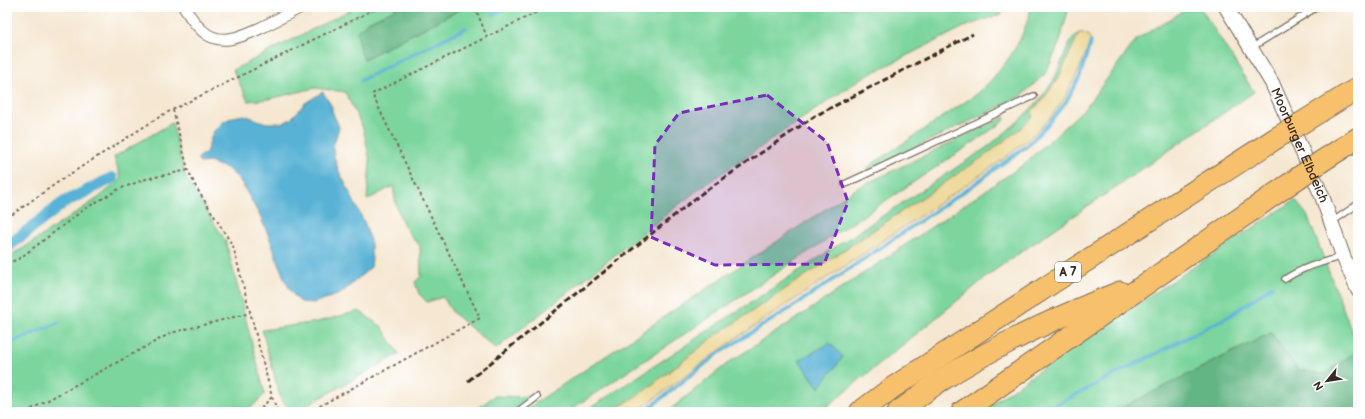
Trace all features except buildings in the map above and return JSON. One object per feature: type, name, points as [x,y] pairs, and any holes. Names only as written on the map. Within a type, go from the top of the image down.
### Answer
[{"type":"highway","name":"A 7","points":[[860,412],[892,388],[1063,276],[1278,137],[1358,88]]},
{"type":"highway","points":[[962,412],[1157,275],[1322,161],[1358,138]]},
{"type":"highway","points":[[898,412],[937,384],[1016,339],[1090,303],[1157,275]]},
{"type":"street","points":[[184,7],[191,18],[204,32],[220,39],[237,37],[301,7]]},
{"type":"street","name":"Moorburger Elbdeich","points":[[1229,8],[1272,83],[1322,196],[1343,256],[1358,290]]},
{"type":"lane","points":[[1251,48],[1317,7]]},
{"type":"lane","points":[[845,184],[1034,96]]},
{"type":"lane","points":[[1332,222],[1358,204]]},
{"type":"lane","points":[[1285,279],[1294,272],[1343,256]]},
{"type":"lane","points":[[517,412],[536,397]]},
{"type":"path","points":[[7,218],[64,178],[164,114],[379,7]]},
{"type":"path","points":[[475,7],[487,37]]},
{"type":"path","points":[[309,412],[480,318],[372,94],[547,7]]},
{"type":"path","points":[[173,110],[188,170],[196,187],[233,246],[272,397],[278,412]]},
{"type":"path","points":[[7,264],[20,258],[86,208],[119,189],[146,178],[188,170]]},
{"type":"path","points":[[26,412],[171,333],[250,313]]},
{"type":"path","points":[[257,412],[272,397]]},
{"type":"highlighted area","points":[[767,95],[827,142],[848,202],[824,264],[715,265],[651,237],[655,145],[679,113]]},
{"type":"green space","points":[[356,7],[399,7],[368,22],[364,59],[465,7],[999,7],[1002,14],[966,26],[862,78],[700,188],[496,349],[453,313],[443,297],[427,302],[419,294],[415,282],[421,276],[420,246],[404,226],[398,211],[393,186],[367,200],[370,161],[363,128],[345,92],[315,88],[269,99],[248,101],[233,70]]},
{"type":"green space","points":[[399,7],[465,7],[364,59],[360,51],[357,31],[368,22]]},
{"type":"green space","points":[[1031,7],[1069,7],[1060,41],[1044,75],[1020,97],[866,171],[868,167],[977,94],[1004,65],[1018,44],[1028,20]]},
{"type":"green space","points":[[1190,7],[1200,7],[1254,92],[995,270],[820,412],[667,412],[728,363],[808,311],[1023,165],[1085,108],[1137,39]]},
{"type":"green space","points":[[1079,33],[1058,79],[1031,112],[1033,116],[1021,128],[983,157],[715,336],[644,391],[611,412],[584,412],[986,148],[1014,125],[1039,100],[1056,76],[1071,41]]},
{"type":"green space","points":[[1004,117],[1004,121],[977,140],[567,412],[522,412],[857,188]]},
{"type":"green space","points":[[172,123],[186,178],[226,242],[265,394],[246,412],[7,412],[7,257],[25,247],[98,198],[121,179],[114,157]]},
{"type":"green space","points":[[1295,200],[1307,215],[1358,347],[1358,350],[1325,375],[1298,370],[1271,333],[1113,412],[980,412],[1088,337]]},
{"type":"green space","points":[[359,311],[382,327],[399,354],[295,412],[292,412],[281,400],[262,330],[317,322]]},
{"type":"green space","points":[[1271,333],[1298,370],[1325,374],[1358,350],[1358,412],[1113,412]]},
{"type":"green space","points":[[494,396],[537,397],[517,412],[473,412]]},
{"type":"sand","points":[[1079,33],[1086,34],[1091,41],[1079,70],[1064,99],[1049,119],[1029,139],[1002,160],[944,200],[738,337],[636,412],[611,412],[644,391],[715,336],[983,157],[1021,128],[1033,116],[1031,112],[1058,79]]},
{"type":"water","points":[[323,92],[332,107],[332,111],[339,127],[333,147],[334,156],[338,169],[365,224],[371,244],[372,258],[371,267],[340,294],[313,303],[301,302],[295,297],[289,288],[260,216],[240,180],[227,168],[209,162],[200,163],[198,159],[206,153],[213,132],[223,122],[233,117],[244,115],[266,123],[283,123],[291,119],[305,103]]},
{"type":"water","points":[[830,343],[843,357],[819,388],[799,360]]},
{"type":"waterway","points":[[494,14],[509,7]]},
{"type":"waterway","points":[[361,80],[466,28]]},
{"type":"waterway","points":[[644,412],[719,353],[794,306],[969,188],[1028,145],[1066,102],[1080,76],[1091,41]]},
{"type":"waterway","points":[[7,247],[63,203],[112,178]]},
{"type":"waterway","points":[[1042,412],[1231,315],[1272,286]]},
{"type":"waterway","points":[[7,344],[58,323]]},
{"type":"railway","points":[[468,381],[701,194],[815,116],[973,34]]}]
